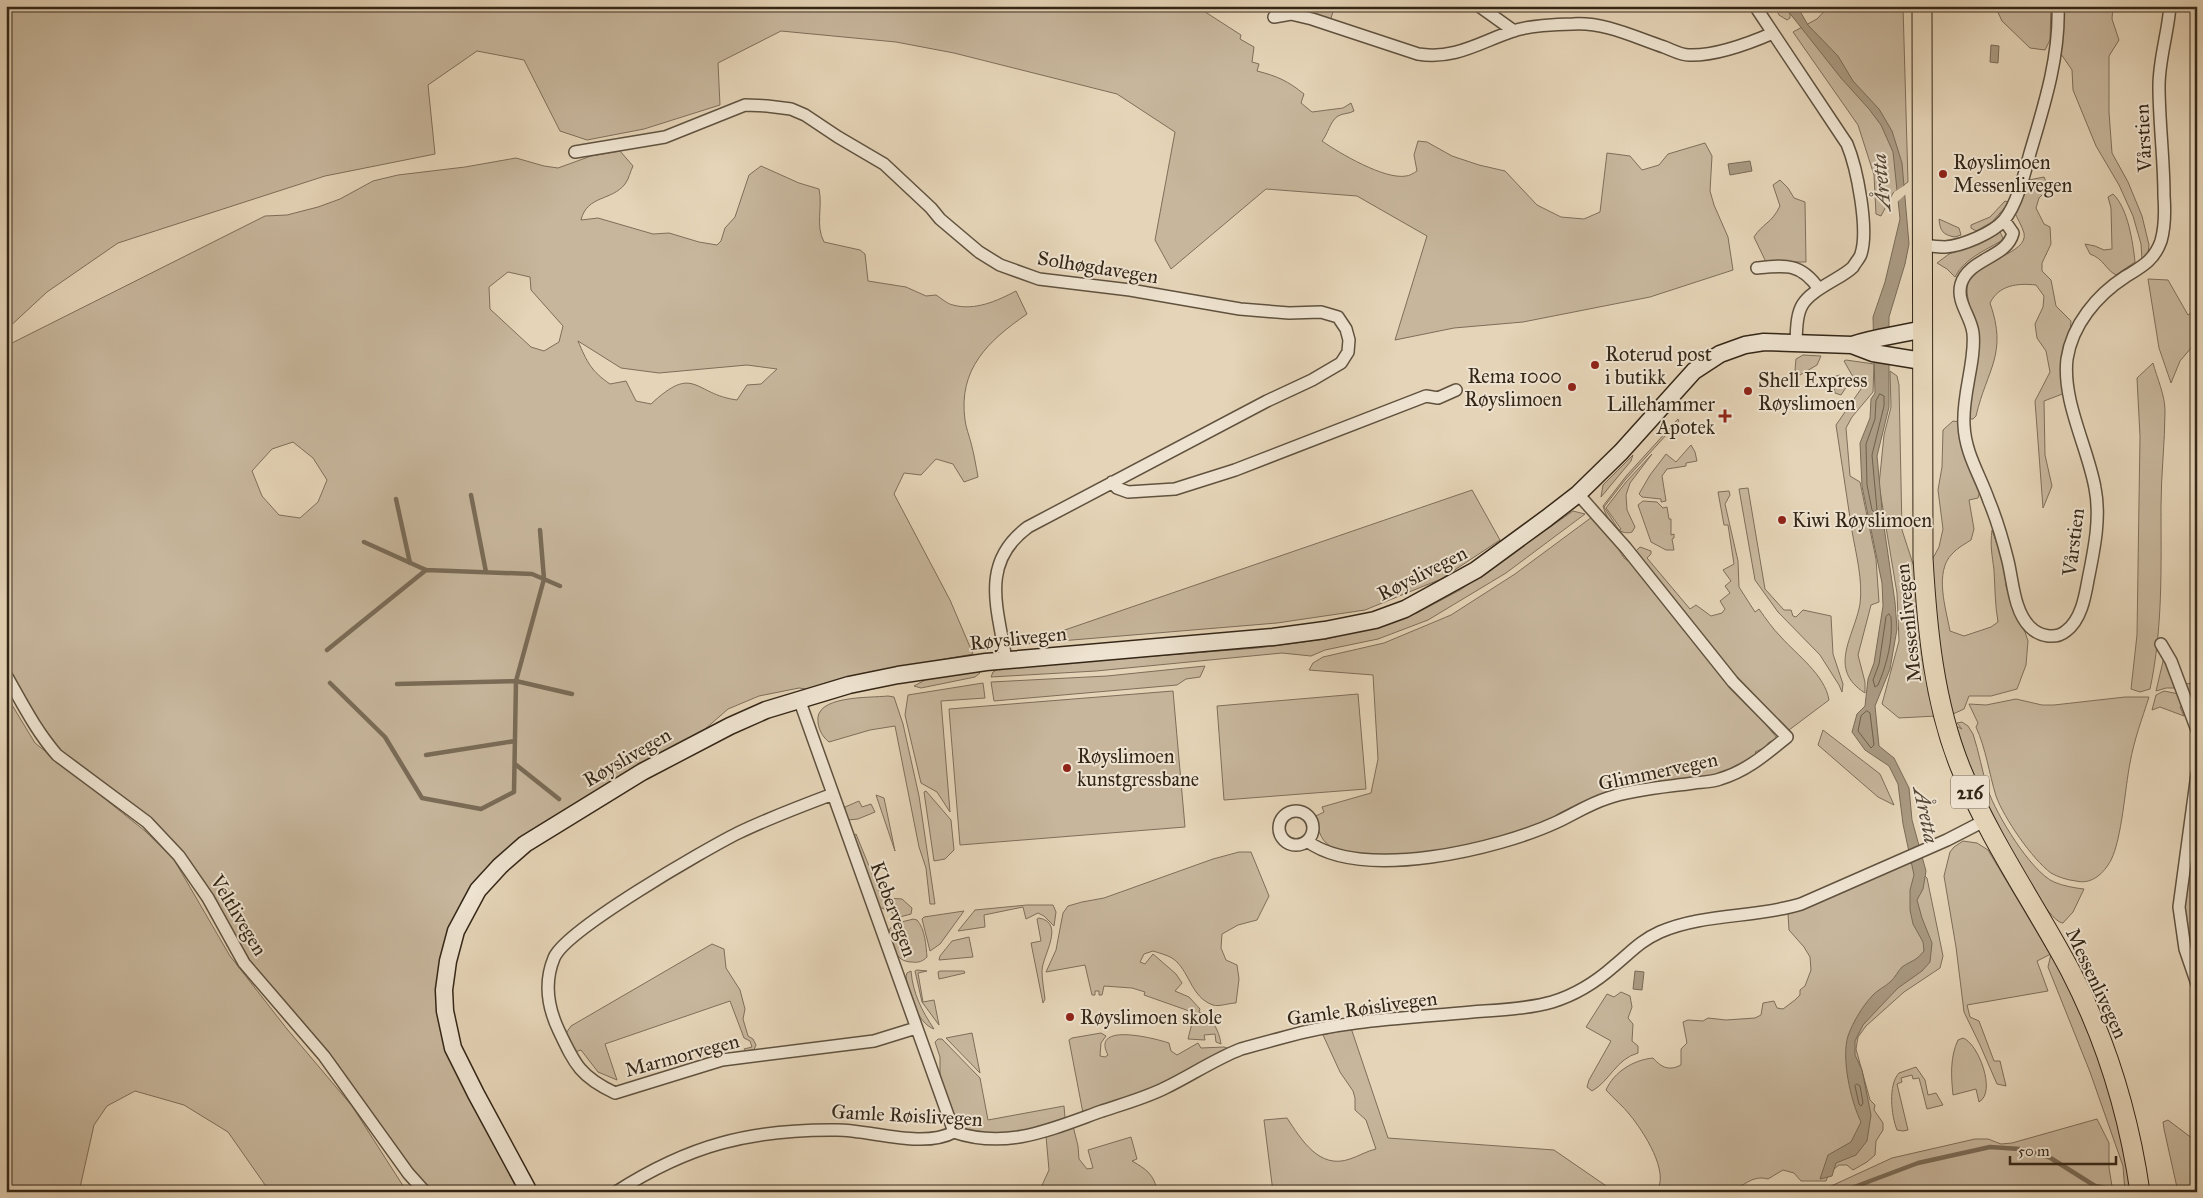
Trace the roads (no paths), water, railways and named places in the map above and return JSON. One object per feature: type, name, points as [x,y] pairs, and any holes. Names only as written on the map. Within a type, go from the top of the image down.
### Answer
[{"type":"main road","name":"Messenlivegen","points":[[1922,6],[1923,558],[1929,630],[1936,677],[1950,736],[1960,767],[1984,821],[2071,973],[2098,1032],[2125,1114],[2140,1192]]},
{"type":"street","points":[[1479,6],[1514,31]]},
{"type":"street","points":[[1755,6],[1847,144],[1855,164],[1860,186],[1863,232],[1861,254],[1848,271],[1809,295],[1803,302],[1798,315],[1796,344]]},
{"type":"street","points":[[1922,245],[1946,247],[1962,244],[1980,237],[2004,220],[2022,180],[2045,99],[2055,48],[2058,6]]},
{"type":"street","name":"Vårstien","points":[[2004,220],[2013,233],[2012,238],[2006,246],[1982,260],[1971,270],[1962,280],[1960,289],[1961,299],[1970,320],[1973,334],[1973,348],[1964,406],[1966,444],[1992,507],[2008,560],[2017,601],[2024,618],[2030,628],[2040,634],[2060,635],[2068,630],[2082,607],[2092,561],[2098,510],[2090,466],[2071,401],[2067,376],[2068,359],[2073,338],[2091,307],[2113,286],[2148,263],[2161,241],[2164,206],[2164,160],[2159,86],[2170,6]]},
{"type":"street","points":[[1274,17],[1291,14],[1312,19],[1418,54],[1433,56],[1461,51],[1490,42],[1514,31],[1572,24],[1589,24],[1614,29],[1688,56],[1729,48],[1773,32]]},
{"type":"street","name":"Solhøgdavegen","points":[[575,152],[666,137],[745,105],[791,109],[805,115],[884,164],[932,208],[940,220],[979,252],[1000,266],[1039,279],[1130,290],[1240,309],[1289,313],[1321,312],[1338,317],[1346,329],[1349,340],[1348,352],[1342,363],[1112,482],[1028,527],[1016,536],[1003,553],[995,576],[996,603],[1006,660]]},
{"type":"street","points":[[1757,268],[1786,265],[1809,276],[1819,289]]},
{"type":"street","name":"Røyslivegen","points":[[1852,346],[1873,338],[1899,335],[1923,329]]},
{"type":"street","name":"Røyslivegen","points":[[529,1192],[453,1048],[445,1011],[444,990],[448,961],[456,931],[466,909],[478,890],[524,844],[548,828],[642,772],[707,737],[766,710],[849,685],[898,675],[1006,660],[1273,637],[1375,620],[1406,609],[1476,570],[1509,548],[1578,494],[1621,452],[1694,371],[1720,354],[1745,345],[1764,342],[1852,346],[1873,353],[1922,361]]},
{"type":"street","points":[[1112,482],[1117,488],[1128,492],[1175,489],[1244,467],[1426,396],[1438,398],[1456,390]]},
{"type":"street","name":"Glimmervegen","points":[[1307,841],[1319,850],[1381,861],[1443,856],[1529,833],[1557,822],[1582,808],[1609,798],[1720,780],[1752,766],[1787,737],[1734,682],[1626,548],[1578,494]]},
{"type":"street","points":[[2161,644],[2172,661],[2197,730]]},
{"type":"street","name":"Veltlivegen","points":[[6,675],[45,742],[58,755],[147,822],[179,856],[208,898],[244,963],[324,1056],[408,1173],[425,1192]]},
{"type":"street","name":"Klebervegen","points":[[799,699],[954,1132]]},
{"type":"street","points":[[2197,774],[2179,907],[2185,949],[2197,984]]},
{"type":"street","name":"Marmorvegen","points":[[833,794],[729,838],[667,874],[580,930],[554,956],[548,981],[550,1010],[577,1067],[593,1082],[615,1093],[722,1060],[874,1041],[916,1028]]},
{"type":"street","name":"Gamle Røislivegen","points":[[616,1192],[676,1158],[704,1147],[747,1136],[791,1130],[839,1130],[930,1139],[946,1136],[954,1132],[967,1136],[1004,1138],[1040,1134],[1153,1094],[1242,1049],[1301,1033],[1356,1024],[1504,1009],[1552,1002],[1574,993],[1595,981],[1617,964],[1632,948],[1646,938],[1664,930],[1682,925],[1782,910],[1801,904],[1947,840],[1984,821]]},
{"type":"water","points":[[1784,6],[1797,6],[1808,25],[1838,56],[1853,81],[1879,109],[1892,131],[1902,163],[1909,244],[1889,317],[1889,407],[1877,456],[1897,629],[1890,669],[1875,706],[1879,746],[1894,758],[1909,788],[1912,820],[1926,871],[1923,889],[1917,900],[1932,943],[1930,962],[1922,971],[1898,988],[1877,1010],[1863,1025],[1855,1041],[1855,1055],[1862,1070],[1871,1115],[1867,1141],[1856,1155],[1836,1163],[1832,1176],[1820,1179],[1828,1155],[1851,1142],[1861,1122],[1854,1103],[1846,1068],[1846,1045],[1852,1025],[1868,1000],[1888,984],[1902,967],[1916,959],[1924,951],[1923,942],[1913,924],[1910,910],[1910,890],[1914,875],[1903,824],[1898,784],[1889,766],[1865,750],[1852,732],[1857,714],[1865,706],[1868,679],[1874,663],[1883,606],[1882,583],[1862,486],[1860,443],[1870,418],[1871,399],[1875,393],[1873,317],[1885,282],[1900,219],[1893,152],[1881,125]]},
{"type":"water","points":[[1991,45],[1999,46],[1998,63],[1990,62]]},
{"type":"water","points":[[1750,161],[1752,171],[1730,175],[1728,164]]},
{"type":"water","points":[[1635,971],[1644,972],[1642,990],[1633,989]]},
{"type":"waterway","points":[[471,495],[486,572]]},
{"type":"waterway","points":[[396,499],[410,563]]},
{"type":"waterway","points":[[330,683],[385,737],[422,798],[481,809],[514,792],[516,681],[544,579],[540,530]]},
{"type":"waterway","points":[[364,542],[426,570],[532,574],[560,586]]},
{"type":"waterway","points":[[327,650],[426,570]]},
{"type":"waterway","points":[[397,684],[516,681],[572,694]]},
{"type":"waterway","points":[[426,755],[515,741]]},
{"type":"waterway","points":[[515,764],[559,799]]},
{"type":"waterway","points":[[1841,1192],[1918,1163],[1990,1147],[2020,1149],[2049,1157],[2095,1186],[2124,1191]]},
{"type":"place","name":"Røyslimoen Messenlivegen","points":[[1943,174]]},
{"type":"place","name":"Roterud post i butikk","points":[[1595,365]]},
{"type":"place","name":"Rema 1000 Røyslimoen","points":[[1572,387]]},
{"type":"place","name":"Shell Express Røyslimoen","points":[[1748,391]]},
{"type":"place","name":"Lillehammer Apotek","points":[[1725,416]]},
{"type":"place","name":"Kiwi Røyslimoen","points":[[1782,520]]},
{"type":"place","name":"Røyslimoen kunstgressbane","points":[[1067,768]]},
{"type":"place","name":"Røyslimoen skole","points":[[1070,1017]]},
{"type":"water label","name":"Åretta","points":[[1881,182]]},
{"type":"water label","name":"Åretta","points":[[1926,815]]}]
